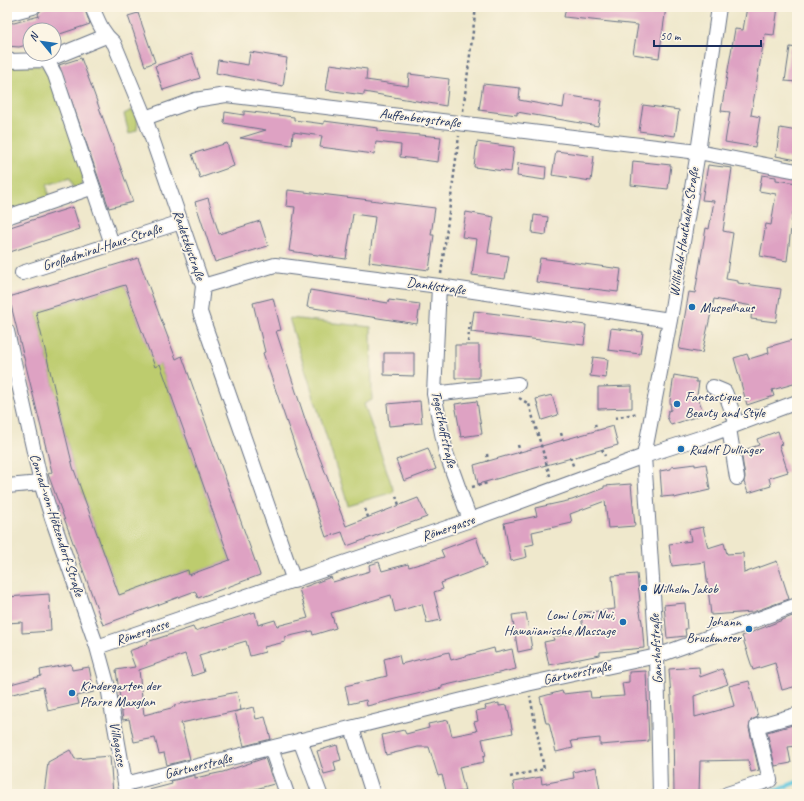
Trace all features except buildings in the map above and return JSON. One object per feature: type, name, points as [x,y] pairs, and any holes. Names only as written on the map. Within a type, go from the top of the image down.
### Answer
[{"type":"street","points":[[7,14],[33,7]]},
{"type":"street","name":"Radetzkystraße","points":[[92,7],[106,36],[114,43],[145,118],[203,286],[200,312],[294,581]]},
{"type":"street","name":"Willibald-Hauthaler-Straße","points":[[644,456],[670,320],[698,152],[719,7]]},
{"type":"street","points":[[62,54],[106,36]]},
{"type":"street","points":[[7,61],[22,61]]},
{"type":"street","points":[[48,62],[55,76],[91,188],[112,244]]},
{"type":"street","name":"Auffenbergstraße","points":[[145,118],[195,100],[226,95],[461,122],[698,152],[797,170]]},
{"type":"street","points":[[7,217],[91,188]]},
{"type":"street","name":"Großadmiral-Haus-Straße","points":[[22,273],[181,222]]},
{"type":"street","name":"Danklstraße","points":[[203,286],[275,265],[439,286],[670,320]]},
{"type":"street","name":"Tegetthoffstraße","points":[[439,286],[434,394],[446,453],[470,520]]},
{"type":"street","name":"Conrad-von-Hötzendorf-Straße","points":[[7,331],[41,483],[97,647]]},
{"type":"street","points":[[434,394],[518,384]]},
{"type":"street","points":[[713,387],[725,392],[733,426],[737,478]]},
{"type":"street","name":"Römergasse","points":[[97,647],[470,520],[797,402]]},
{"type":"street","name":"Ganshofstraße","points":[[644,456],[657,656],[660,794]]},
{"type":"street","points":[[7,486],[41,483]]},
{"type":"street","name":"Gärtnerstraße","points":[[126,789],[300,740],[527,684],[657,656],[797,605]]},
{"type":"street","name":"Villagasse","points":[[97,647],[108,688],[126,789]]},
{"type":"street","points":[[727,794],[770,780],[757,726],[796,715]]},
{"type":"street","points":[[352,728],[373,794]]},
{"type":"street","points":[[300,740],[320,794]]},
{"type":"street","points":[[271,748],[287,794]]},
{"type":"path","points":[[439,286],[476,7]]},
{"type":"path","points":[[468,342],[470,321],[473,321]]},
{"type":"path","points":[[501,386],[529,404],[551,478]]},
{"type":"path","points":[[615,418],[653,410]]},
{"type":"path","points":[[595,424],[597,430]]},
{"type":"path","points":[[561,433],[563,440]]},
{"type":"path","points":[[518,445],[520,452]]},
{"type":"path","points":[[486,454],[488,461]]},
{"type":"path","points":[[396,496],[399,505]]},
{"type":"path","points":[[365,509],[368,517]]},
{"type":"path","points":[[510,777],[544,769],[527,684]]},
{"type":"green space","points":[[7,65],[43,66],[50,76],[84,172],[82,183],[77,189],[74,190],[70,178],[47,185],[49,199],[7,213]]},
{"type":"green space","points":[[132,110],[138,119],[137,130],[129,134],[124,114]]},
{"type":"green space","points":[[125,285],[155,366],[160,364],[230,560],[189,575],[188,570],[119,595],[73,467],[36,312]]},
{"type":"green space","points":[[289,318],[371,327],[372,400],[364,404],[394,492],[348,505]]},
{"type":"waterway","points":[[765,794],[797,782]]},
{"type":"place","name":"Muspelhaus","points":[[692,307]]},
{"type":"place","name":"Fantastique - Beauty and Style","points":[[677,404]]},
{"type":"place","name":"Rudolf Dullinger","points":[[681,449]]},
{"type":"place","name":"Wilhelm Jakob","points":[[644,588]]},
{"type":"place","name":"Lomi Lomi Nui, Hawaiianische Massage","points":[[623,622]]},
{"type":"place","name":"Johann Bruckmoser","points":[[749,629]]},
{"type":"place","name":"Kindergarten der Pfarre Maxglan","points":[[72,693]]}]
